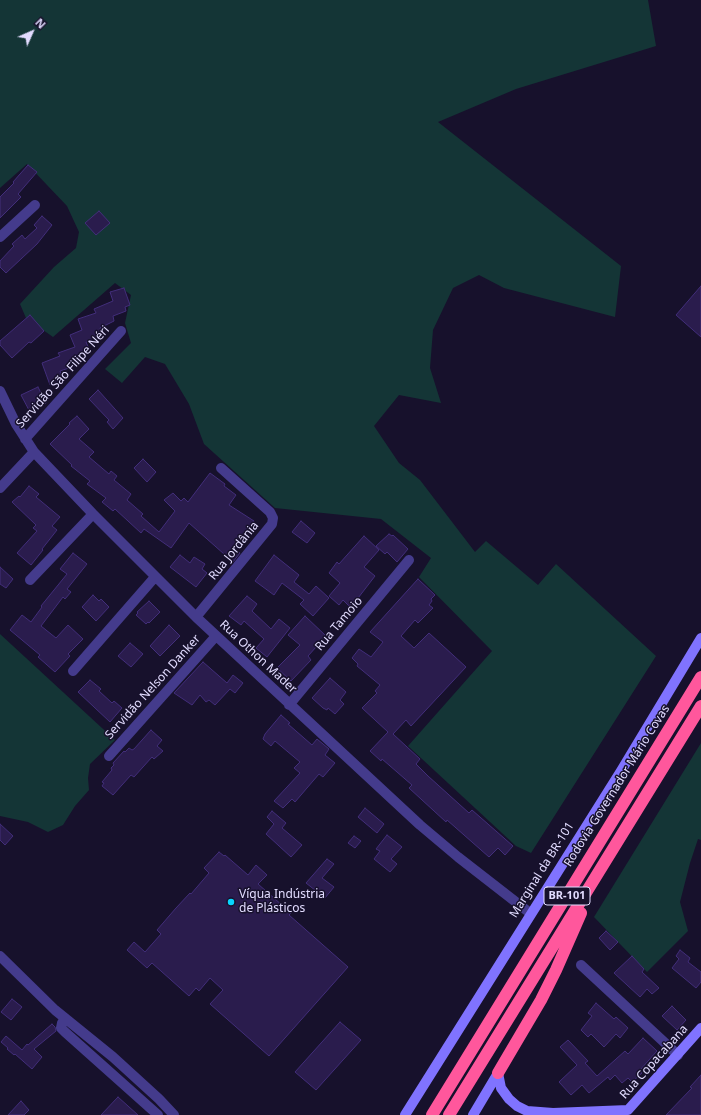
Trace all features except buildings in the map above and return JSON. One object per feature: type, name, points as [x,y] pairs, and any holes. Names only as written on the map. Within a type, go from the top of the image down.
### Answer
[{"type":"highway","name":"Rodovia Governador Mário Covas","points":[[432,1115],[701,677]]},
{"type":"highway","name":"BR-101","points":[[449,1115],[701,706]]},
{"type":"highway","points":[[498,1073],[541,1000],[556,970],[600,870]]},
{"type":"main road","name":"Marginal da BR-101","points":[[405,1115],[530,913],[621,771],[701,638]]},
{"type":"main road","name":"Rua Copacabana","points":[[498,1073],[501,1088],[509,1099],[517,1106],[527,1111],[549,1114],[630,1112],[701,1028]]},
{"type":"main road","points":[[473,1115],[498,1073]]},
{"type":"street","points":[[0,238],[35,205]]},
{"type":"street","name":"Servidão São Filipe Néri","points":[[25,439],[121,331]]},
{"type":"street","name":"Rua Othon Mader","points":[[0,391],[25,439],[34,452],[155,577],[289,705],[420,825],[458,857],[530,913]]},
{"type":"street","points":[[0,488],[34,452]]},
{"type":"street","name":"Rua Jordânia","points":[[196,617],[272,524],[273,518],[270,512],[221,468]]},
{"type":"street","points":[[30,580],[93,514]]},
{"type":"street","name":"Rua Tamoio","points":[[289,705],[409,560]]},
{"type":"street","points":[[73,672],[155,577]]},
{"type":"street","name":"Servidão Nelson Danker","points":[[109,756],[216,636]]},
{"type":"street","points":[[0,956],[55,1010],[113,1057],[159,1098],[174,1115]]},
{"type":"street","points":[[581,965],[678,1055]]},
{"type":"street","points":[[65,1018],[61,1028],[158,1115]]},
{"type":"green space","points":[[0,0],[648,0],[656,46],[516,89],[438,122],[621,266],[615,317],[504,288],[479,275],[453,288],[433,330],[430,368],[441,403],[399,395],[374,426],[399,463],[420,480],[475,552],[486,541],[538,585],[556,564],[656,656],[531,853],[516,846],[408,746],[492,651],[419,577],[431,558],[381,519],[275,508],[204,444],[189,404],[165,364],[145,357],[122,383],[105,369],[131,343],[125,323],[131,295],[115,283],[53,337],[26,318],[20,304],[54,267],[76,248],[79,232],[67,206],[27,164],[0,188]]},
{"type":"green space","points":[[0,634],[115,740],[90,764],[88,778],[89,790],[75,806],[63,825],[48,832],[28,822],[0,816]]},
{"type":"green space","points":[[701,743],[701,840],[698,839],[680,902],[688,931],[647,972],[594,917]]},
{"type":"place","name":"Víqua Indústria de Plásticos","points":[[231,902]]}]
